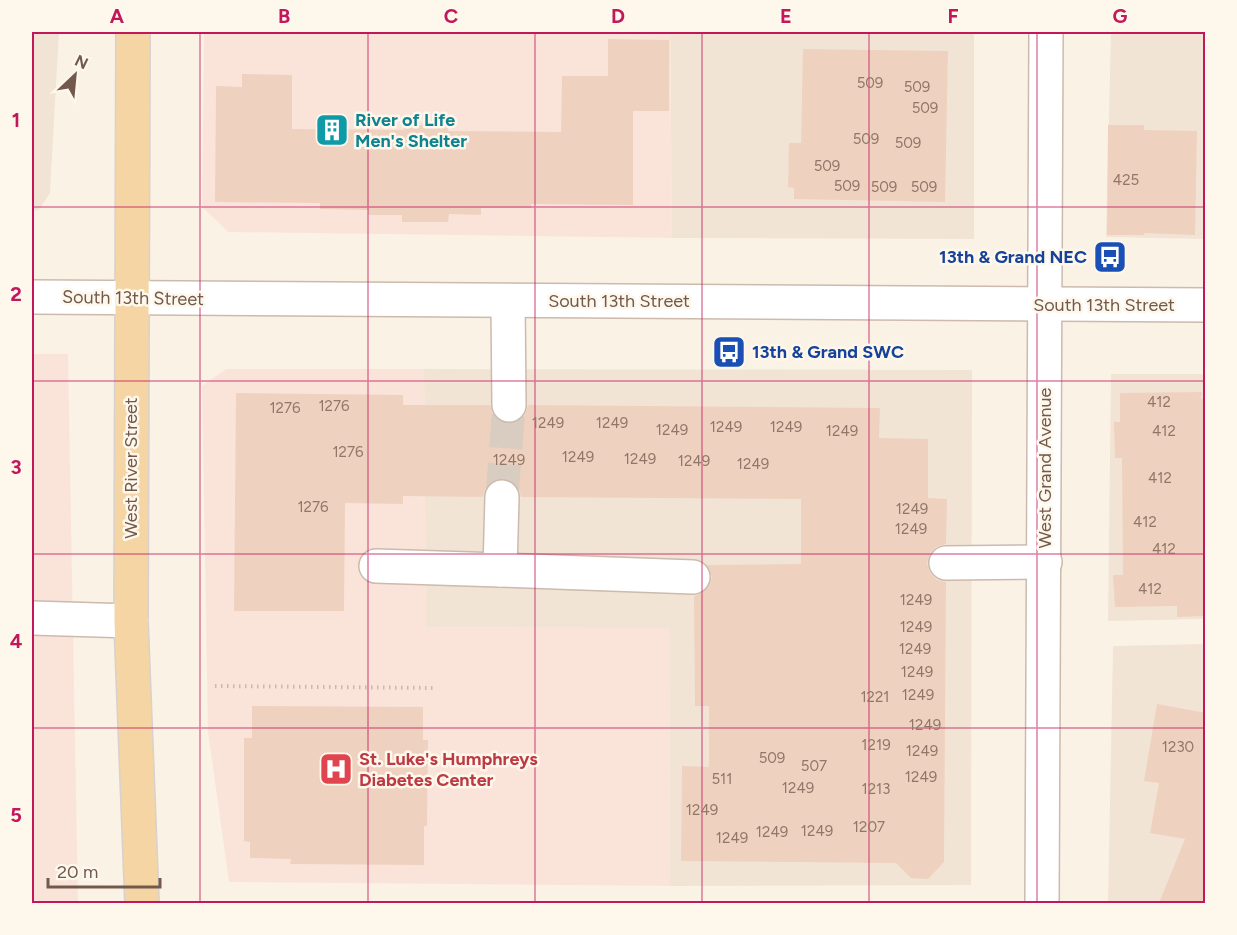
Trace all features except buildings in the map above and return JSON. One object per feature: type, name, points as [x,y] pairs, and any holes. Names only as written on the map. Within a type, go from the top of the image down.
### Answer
[{"type":"main road","name":"West River Street","points":[[133,32],[130,621],[142,903]]},
{"type":"street","name":"West Grand Avenue","points":[[1042,903],[1046,32]]},
{"type":"street","name":"South 13th Street","points":[[32,297],[1045,306],[1206,305]]},
{"type":"street","points":[[508,301],[509,405]]},
{"type":"street","points":[[500,570],[502,497]]},
{"type":"street","points":[[946,563],[1045,562]]},
{"type":"street","points":[[376,566],[693,577]]},
{"type":"street","points":[[32,618],[130,621]]},
{"type":"path","points":[[215,686],[435,688]]},
{"type":"shaded area","points":[[32,32],[59,32],[50,193],[39,210],[32,211]]},
{"type":"shaded area","points":[[204,32],[670,32],[672,238],[228,232],[202,207]]},
{"type":"shaded area","points":[[670,32],[974,32],[974,239],[672,238]]},
{"type":"shaded area","points":[[1111,32],[1205,32],[1205,239],[1106,237]]},
{"type":"shaded area","points":[[32,354],[68,354],[78,903],[32,903]]},
{"type":"shaded area","points":[[226,369],[424,369],[426,627],[669,628],[670,886],[229,882],[208,732],[202,386]]},
{"type":"shaded area","points":[[424,369],[972,370],[971,885],[670,886],[669,629],[426,627]]},
{"type":"shaded area","points":[[1111,374],[1205,374],[1205,619],[1108,621]]},
{"type":"shaded area","points":[[1205,644],[1205,903],[1108,904],[1113,646]]},
{"type":"tunnel","points":[[502,497],[509,405]]},
{"type":"place","name":"River of Life Men's Shelter","points":[[332,130]]},
{"type":"place","name":"13th & Grand NEC","points":[[1110,257]]},
{"type":"place","name":"13th & Grand SWC","points":[[729,352]]},
{"type":"place","name":"St. Luke's Humphreys Diabetes Center","points":[[336,769]]}]
